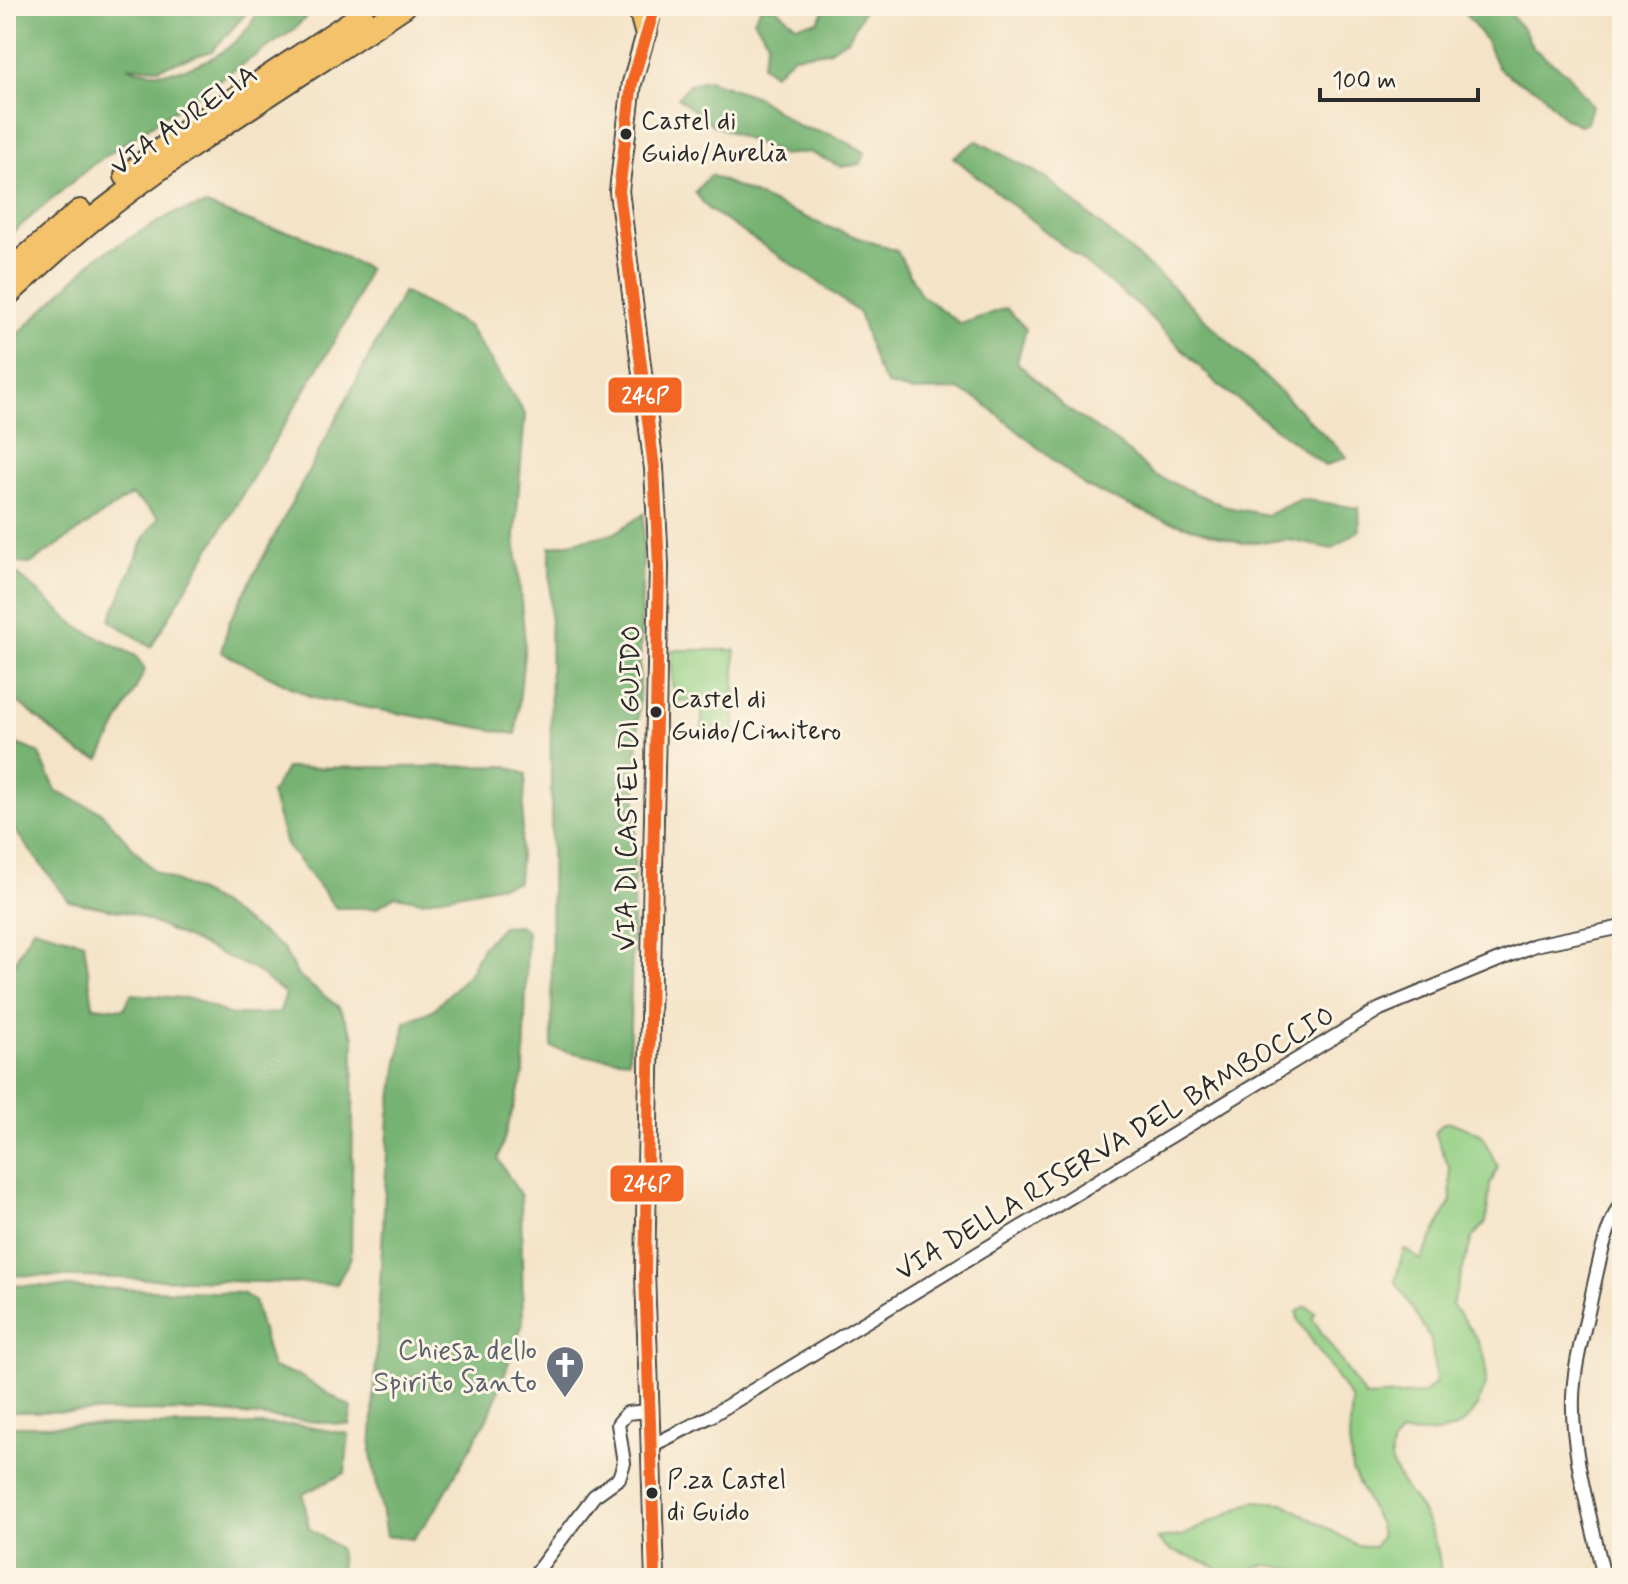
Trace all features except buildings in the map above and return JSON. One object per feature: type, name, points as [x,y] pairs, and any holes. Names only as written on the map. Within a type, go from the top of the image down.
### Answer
[{"type":"highway","points":[[389,10],[402,16],[417,6]]},
{"type":"highway","points":[[645,6],[642,17],[646,32]]},
{"type":"highway","name":"VIA AURELIA","points":[[6,274],[80,211],[186,131],[389,10]]},
{"type":"highway","name":"VIA AURELIA","points":[[6,296],[128,192],[389,10]]},
{"type":"street","name":"VIA DI CASTEL DI GUIDO","points":[[655,6],[632,83],[619,191],[654,468],[659,566],[645,1273],[655,1578]]},
{"type":"street","name":"VIA DELLA RISERVA DEL BAMBOCCIO","points":[[651,1446],[709,1417],[1380,1009],[1535,945],[1622,927]]},
{"type":"street","points":[[1604,1578],[1581,1470],[1573,1395],[1601,1254],[1622,1201]]},
{"type":"street","points":[[532,1578],[594,1496],[619,1478],[624,1463],[618,1424],[627,1413],[648,1411]]},
{"type":"green space","points":[[6,6],[253,6],[212,51],[159,68],[127,66],[159,72],[192,66],[222,52],[248,28],[259,8],[315,8],[292,31],[91,166],[6,238]]},
{"type":"green space","points":[[827,6],[866,6],[849,38],[828,51],[794,56],[774,74],[762,65],[768,41],[754,20],[761,7],[776,8],[796,25],[818,21]]},
{"type":"green space","points":[[1459,6],[1499,6],[1509,13],[1524,30],[1533,48],[1568,74],[1592,106],[1587,123],[1579,125],[1563,117],[1540,91],[1498,68],[1486,41]]},
{"type":"green space","points":[[708,80],[757,97],[800,127],[833,135],[865,152],[861,164],[842,167],[809,152],[783,155],[711,124],[678,98],[689,84]]},
{"type":"green space","points":[[977,141],[1045,177],[1167,282],[1347,457],[1325,466],[1217,384],[1142,309],[953,157]]},
{"type":"green space","points":[[710,175],[825,226],[897,251],[921,295],[961,324],[1006,308],[1026,329],[1017,362],[1063,406],[1119,444],[1154,475],[1227,507],[1267,515],[1301,499],[1359,508],[1360,530],[1332,549],[1289,540],[1243,543],[1158,518],[1086,487],[980,400],[958,390],[911,391],[887,385],[876,366],[859,313],[817,281],[708,209],[695,192]]},
{"type":"green space","points":[[206,205],[264,227],[299,234],[368,269],[353,310],[151,647],[110,620],[145,537],[159,517],[131,495],[30,564],[6,562],[6,346],[98,256],[174,213]]},
{"type":"green space","points":[[403,292],[468,326],[525,414],[515,536],[525,643],[516,734],[313,698],[221,652],[230,620]]},
{"type":"green space","points":[[644,514],[629,1060],[552,1048],[550,547],[615,533]]},
{"type":"green space","points":[[6,564],[78,627],[136,656],[145,670],[100,759],[81,754],[6,692]]},
{"type":"green space","points":[[672,650],[735,650],[735,738],[702,738],[702,701],[672,701]]},
{"type":"green space","points":[[6,740],[38,752],[57,792],[100,811],[154,871],[207,896],[283,948],[298,976],[339,1007],[354,1037],[351,1257],[337,1284],[6,1275],[6,978],[33,928],[84,942],[93,1006],[124,1009],[131,994],[194,999],[230,1015],[279,1013],[286,994],[253,969],[134,914],[69,901],[6,819]]},
{"type":"green space","points":[[506,766],[526,774],[518,882],[422,901],[396,896],[376,908],[336,908],[286,845],[271,794],[286,768]]},
{"type":"green space","points":[[519,925],[527,931],[524,1073],[498,1159],[521,1196],[523,1323],[491,1411],[436,1509],[413,1539],[386,1536],[371,1453],[389,1115],[405,1022],[433,1010],[469,974],[482,947],[502,926]]},
{"type":"green space","points":[[1450,1122],[1481,1134],[1498,1167],[1490,1185],[1486,1222],[1472,1238],[1452,1305],[1483,1352],[1486,1364],[1484,1388],[1480,1401],[1465,1421],[1444,1432],[1401,1433],[1393,1443],[1391,1454],[1397,1475],[1431,1531],[1440,1578],[1332,1579],[1282,1567],[1262,1566],[1248,1573],[1250,1578],[1242,1578],[1168,1548],[1157,1539],[1182,1536],[1254,1501],[1283,1503],[1357,1545],[1374,1547],[1381,1537],[1379,1525],[1352,1470],[1349,1440],[1352,1401],[1298,1320],[1297,1312],[1306,1306],[1316,1313],[1312,1318],[1365,1397],[1423,1394],[1436,1382],[1431,1340],[1395,1280],[1404,1249],[1421,1260],[1451,1201],[1450,1169],[1435,1133],[1441,1124]]},
{"type":"green space","points":[[6,1285],[242,1293],[254,1301],[272,1368],[298,1375],[352,1408],[349,1425],[201,1411],[6,1412]]},
{"type":"green space","points":[[296,1425],[349,1434],[345,1473],[303,1494],[309,1528],[339,1548],[341,1566],[322,1578],[10,1578],[6,1559],[6,1426]]},
{"type":"transit line","name":"246P","points":[[655,6],[632,83],[619,191],[654,468],[659,566],[645,1273],[655,1578]]},
{"type":"place","name":"Castel di Guido/Aurelia","points":[[626,134]]},
{"type":"place","name":"Castel di Guido/Cimitero","points":[[656,712]]},
{"type":"place","name":"Chiesa dello Spirito Santo","points":[[565,1399]]},
{"type":"place","name":"P.za Castel di Guido","points":[[652,1493]]}]
